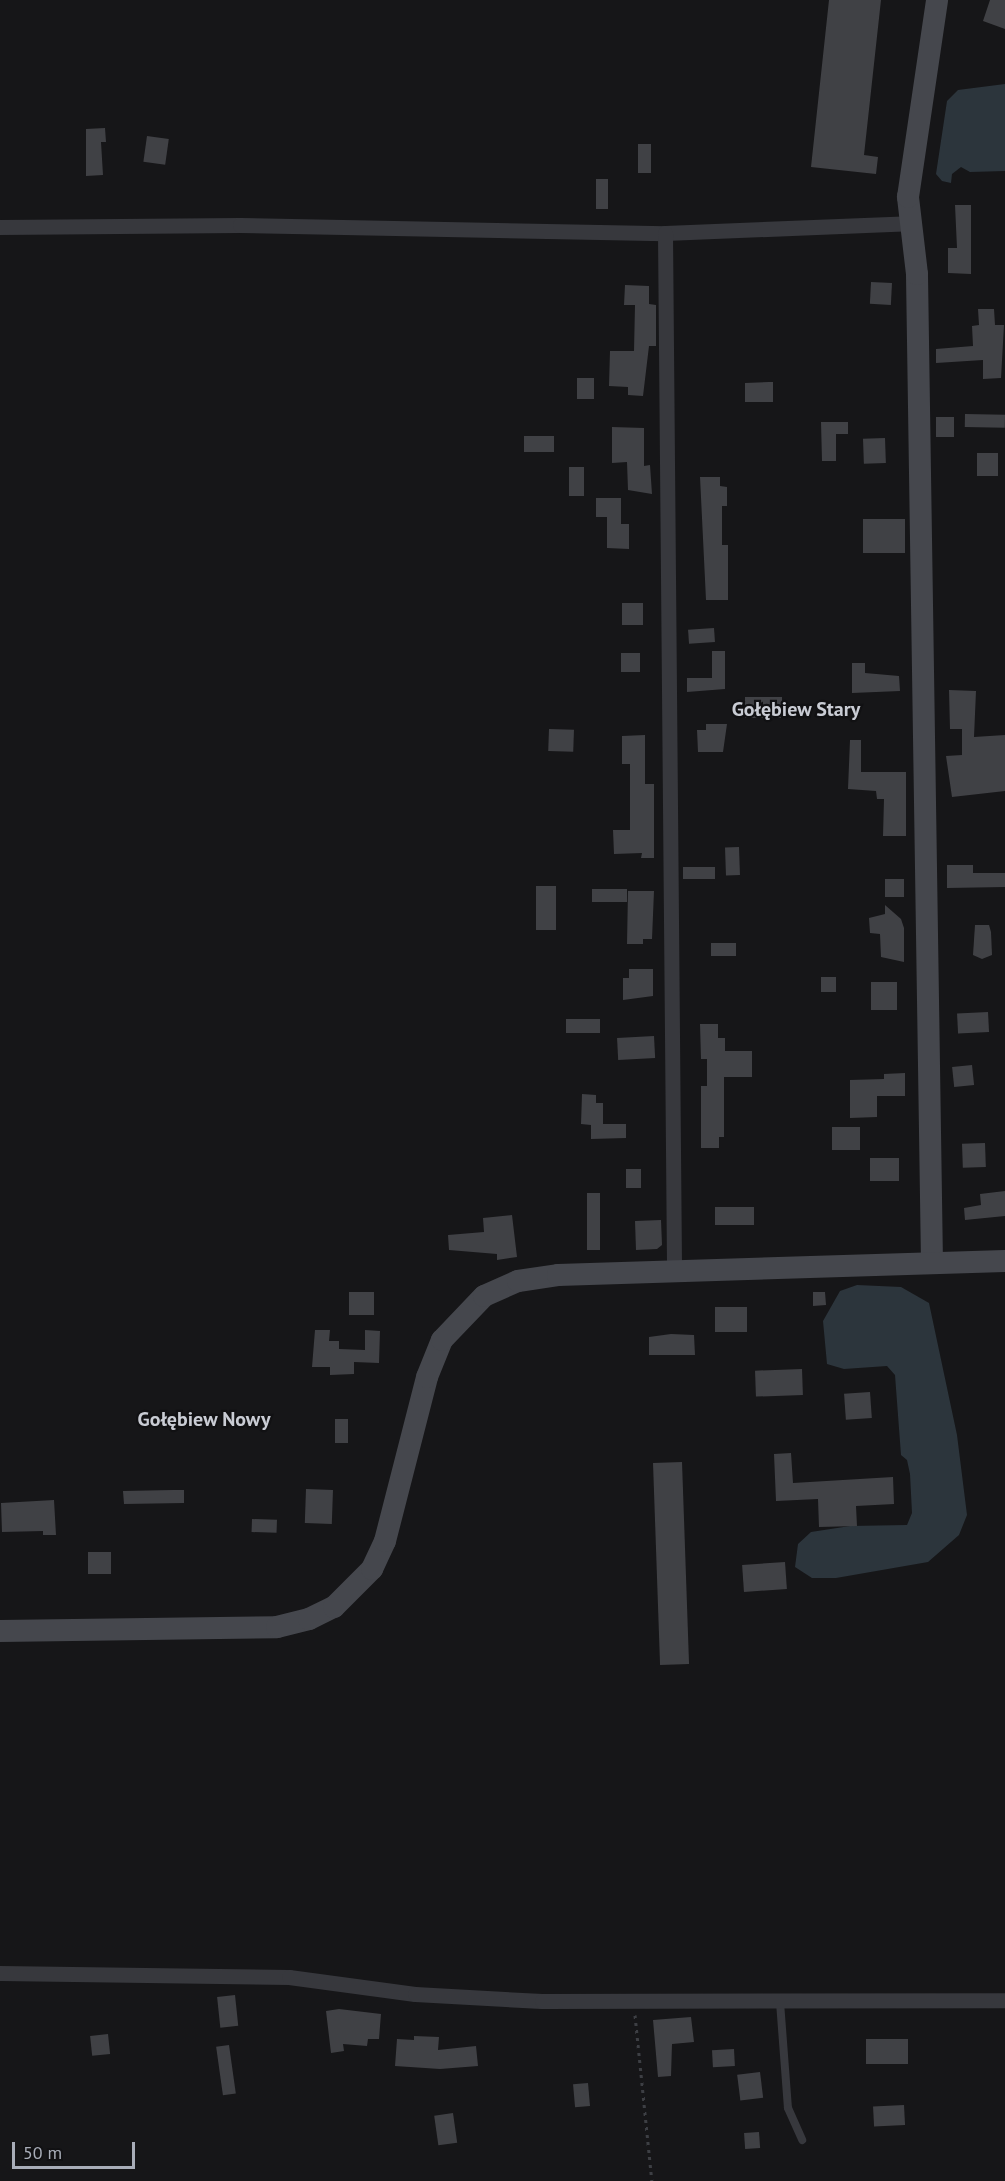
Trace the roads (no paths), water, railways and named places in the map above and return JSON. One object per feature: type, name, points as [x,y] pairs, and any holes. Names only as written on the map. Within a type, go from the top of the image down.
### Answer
[{"type":"street","points":[[932,1263],[917,274],[909,223],[908,197],[937,0]]},
{"type":"street","points":[[0,227],[240,225],[665,233],[909,223]]},
{"type":"street","points":[[665,233],[674,1270]]},
{"type":"street","points":[[0,1631],[277,1627],[309,1619],[334,1607],[372,1569],[385,1541],[427,1377],[442,1340],[462,1316],[484,1296],[518,1281],[558,1275],[674,1270],[1005,1261]]},
{"type":"street","points":[[0,1973],[290,1977],[479,1998],[780,2002],[1005,2000]]},
{"type":"lane","points":[[780,2002],[788,2108],[802,2140]]},
{"type":"district","name":"Gołębiew Stary","points":[[796,709]]},
{"type":"district","name":"Gołębiew Nowy","points":[[204,1419]]}]
